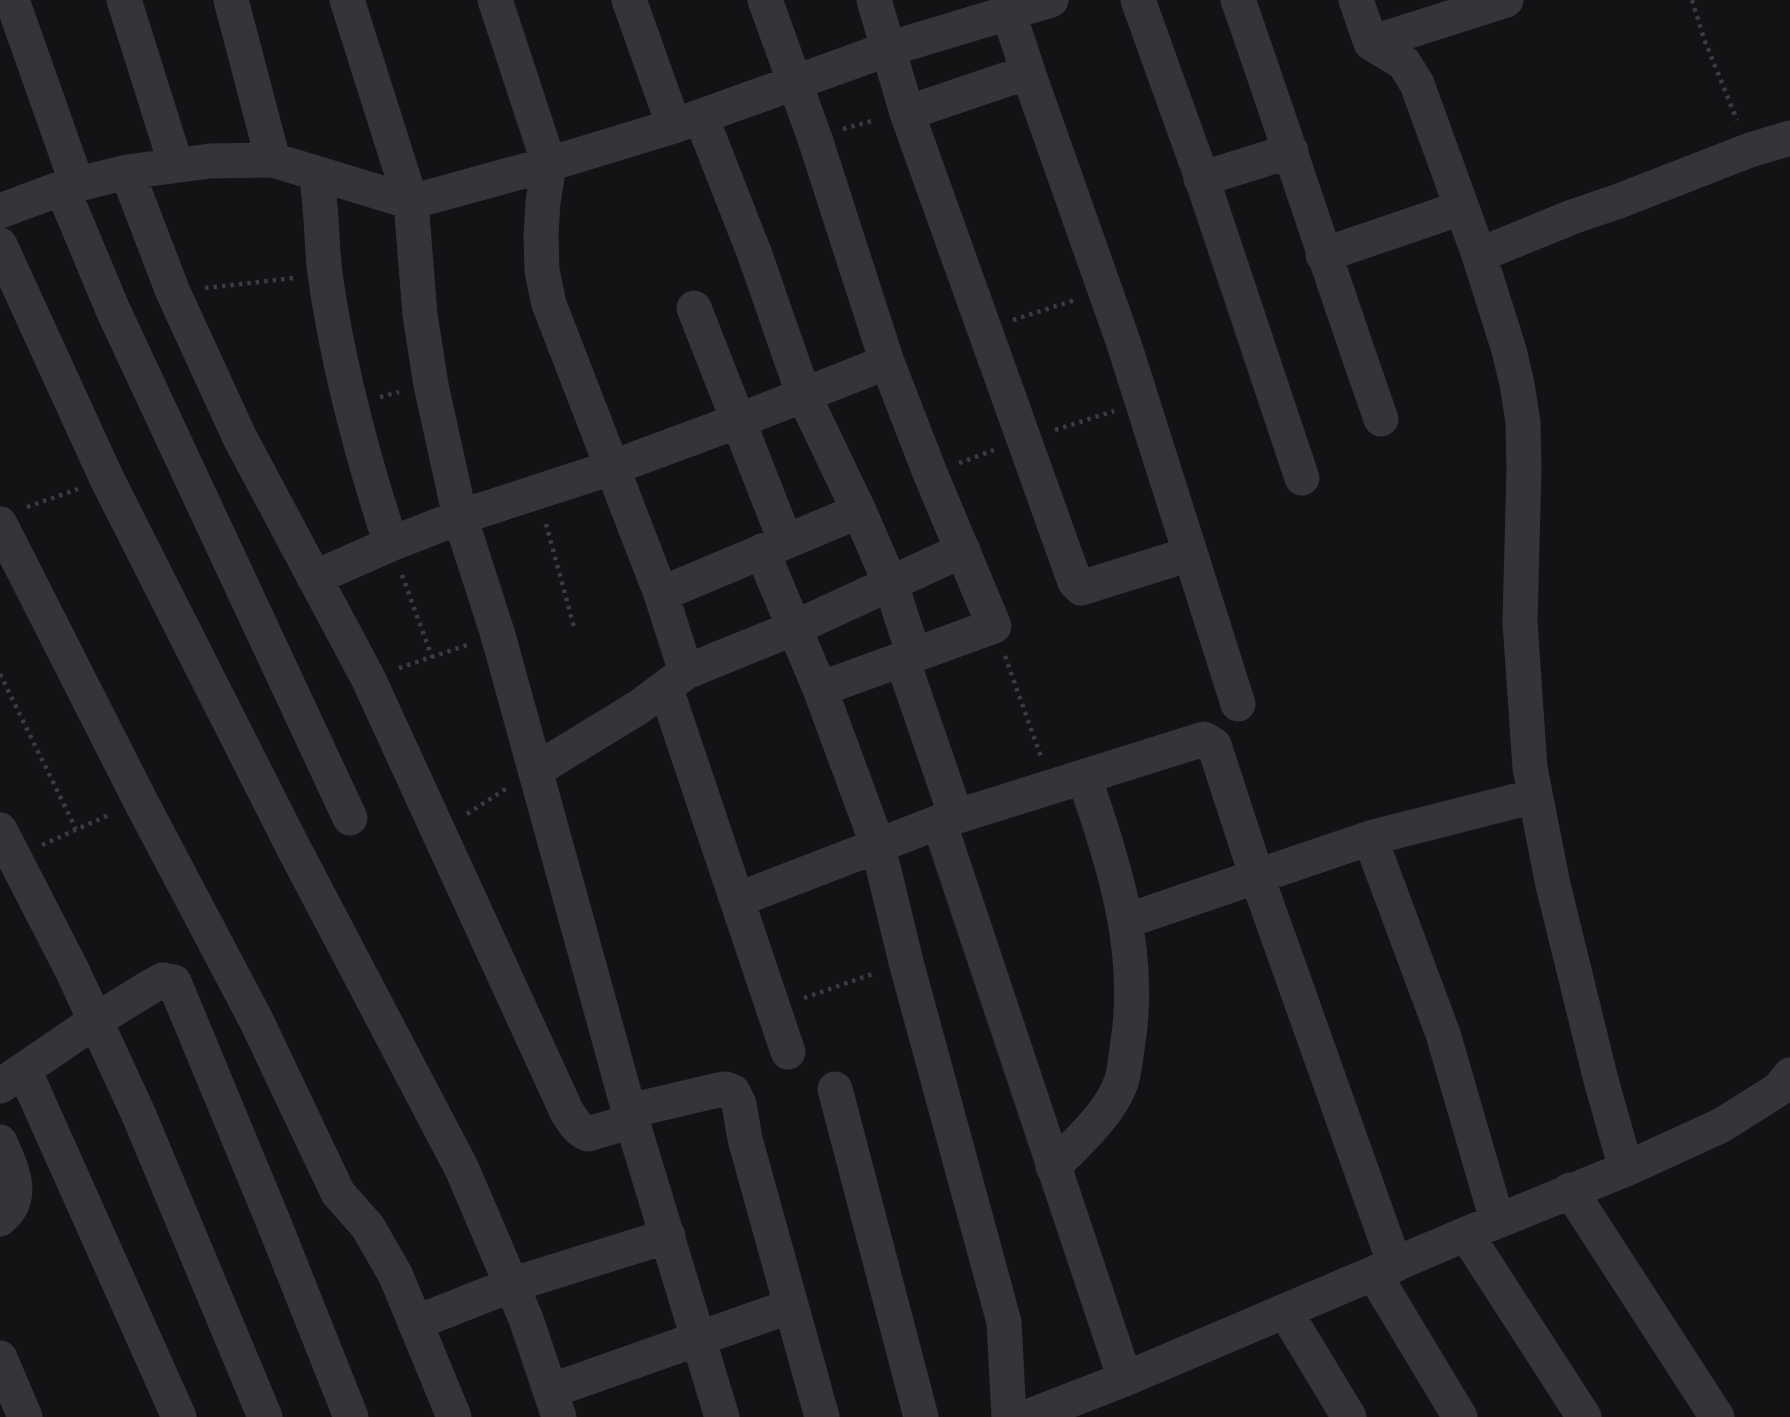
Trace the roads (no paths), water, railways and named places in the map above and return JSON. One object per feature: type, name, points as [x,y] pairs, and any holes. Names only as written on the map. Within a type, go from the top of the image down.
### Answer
[{"type":"street","points":[[12,0],[69,186],[113,310],[349,818]]},
{"type":"street","points":[[124,0],[176,166]]},
{"type":"street","points":[[231,0],[273,160]]},
{"type":"street","points":[[347,0],[411,202],[420,315],[431,385],[460,517],[498,635],[630,1116],[722,1417]]},
{"type":"street","points":[[495,0],[549,164],[542,213],[542,271],[550,304],[660,594],[676,681],[737,900],[788,1052]]},
{"type":"street","points":[[629,0],[755,256],[804,396],[891,585],[948,819],[1053,1167],[1125,1379]]},
{"type":"street","points":[[765,0],[815,139],[887,362],[994,626],[820,689]]},
{"type":"street","points":[[874,0],[907,113],[1075,582],[1081,588],[1190,554]]},
{"type":"street","points":[[0,211],[69,186],[127,172],[210,161],[273,160],[411,202],[687,122],[888,49],[968,12],[1009,14],[1051,0]]},
{"type":"street","points":[[1138,0],[1303,478]]},
{"type":"street","points":[[1238,0],[1381,419]]},
{"type":"street","points":[[1356,0],[1371,43],[1404,63],[1411,72],[1479,256],[1509,350],[1523,422],[1520,622],[1530,768],[1553,885],[1626,1169]]},
{"type":"street","points":[[1371,43],[1506,0]]},
{"type":"street","points":[[1009,14],[1106,289],[1238,704]]},
{"type":"street","points":[[907,113],[1028,72]]},
{"type":"street","points":[[1479,256],[1572,217],[1750,150],[1790,138]]},
{"type":"street","points":[[1201,179],[1291,151]]},
{"type":"street","points":[[127,172],[173,292],[240,438],[368,678],[575,1125],[587,1134],[630,1116],[714,1091],[725,1089],[733,1092],[739,1104],[745,1139],[822,1417]]},
{"type":"street","points":[[316,173],[325,274],[350,405],[368,474],[391,544]]},
{"type":"street","points":[[1323,255],[1461,208]]},
{"type":"street","points":[[0,246],[107,479],[292,845],[462,1169],[526,1319],[554,1404],[699,1340],[791,1306]]},
{"type":"street","points":[[694,308],[738,421],[774,545],[794,628],[820,689],[878,846],[906,962],[1004,1322],[1009,1417]]},
{"type":"street","points":[[314,578],[460,517],[611,468],[887,362]]},
{"type":"street","points":[[660,594],[859,511]]},
{"type":"street","points":[[12,516],[141,802],[250,1009],[338,1193],[368,1227],[396,1276],[453,1417]]},
{"type":"street","points":[[536,770],[676,681],[963,550]]},
{"type":"street","points":[[737,900],[948,819],[1204,739],[1214,745],[1385,1269],[1460,1417]]},
{"type":"street","points":[[1053,1167],[1097,1123],[1122,1081],[1132,1014],[1126,920],[1109,851],[1068,782]]},
{"type":"street","points":[[1126,920],[1370,838],[1535,796]]},
{"type":"street","points":[[1370,838],[1443,1034],[1497,1220]]},
{"type":"street","points":[[5,851],[95,1021],[138,1113],[265,1417]]},
{"type":"street","points":[[179,1417],[12,1078],[95,1021],[163,980],[174,982],[263,1195],[351,1417]]},
{"type":"street","points":[[1027,1417],[1125,1379],[1497,1220],[1626,1169],[1722,1125],[1779,1089],[1790,1075]]},
{"type":"street","points":[[835,1088],[922,1417]]},
{"type":"street","points":[[0,1142],[14,1175],[16,1193],[6,1214],[0,1219]]},
{"type":"street","points":[[1570,1190],[1717,1417]]},
{"type":"street","points":[[1466,1234],[1584,1417]]},
{"type":"street","points":[[415,1322],[511,1285],[668,1236]]},
{"type":"street","points":[[1286,1311],[1349,1417]]},
{"type":"street","points":[[0,1358],[25,1417]]}]
